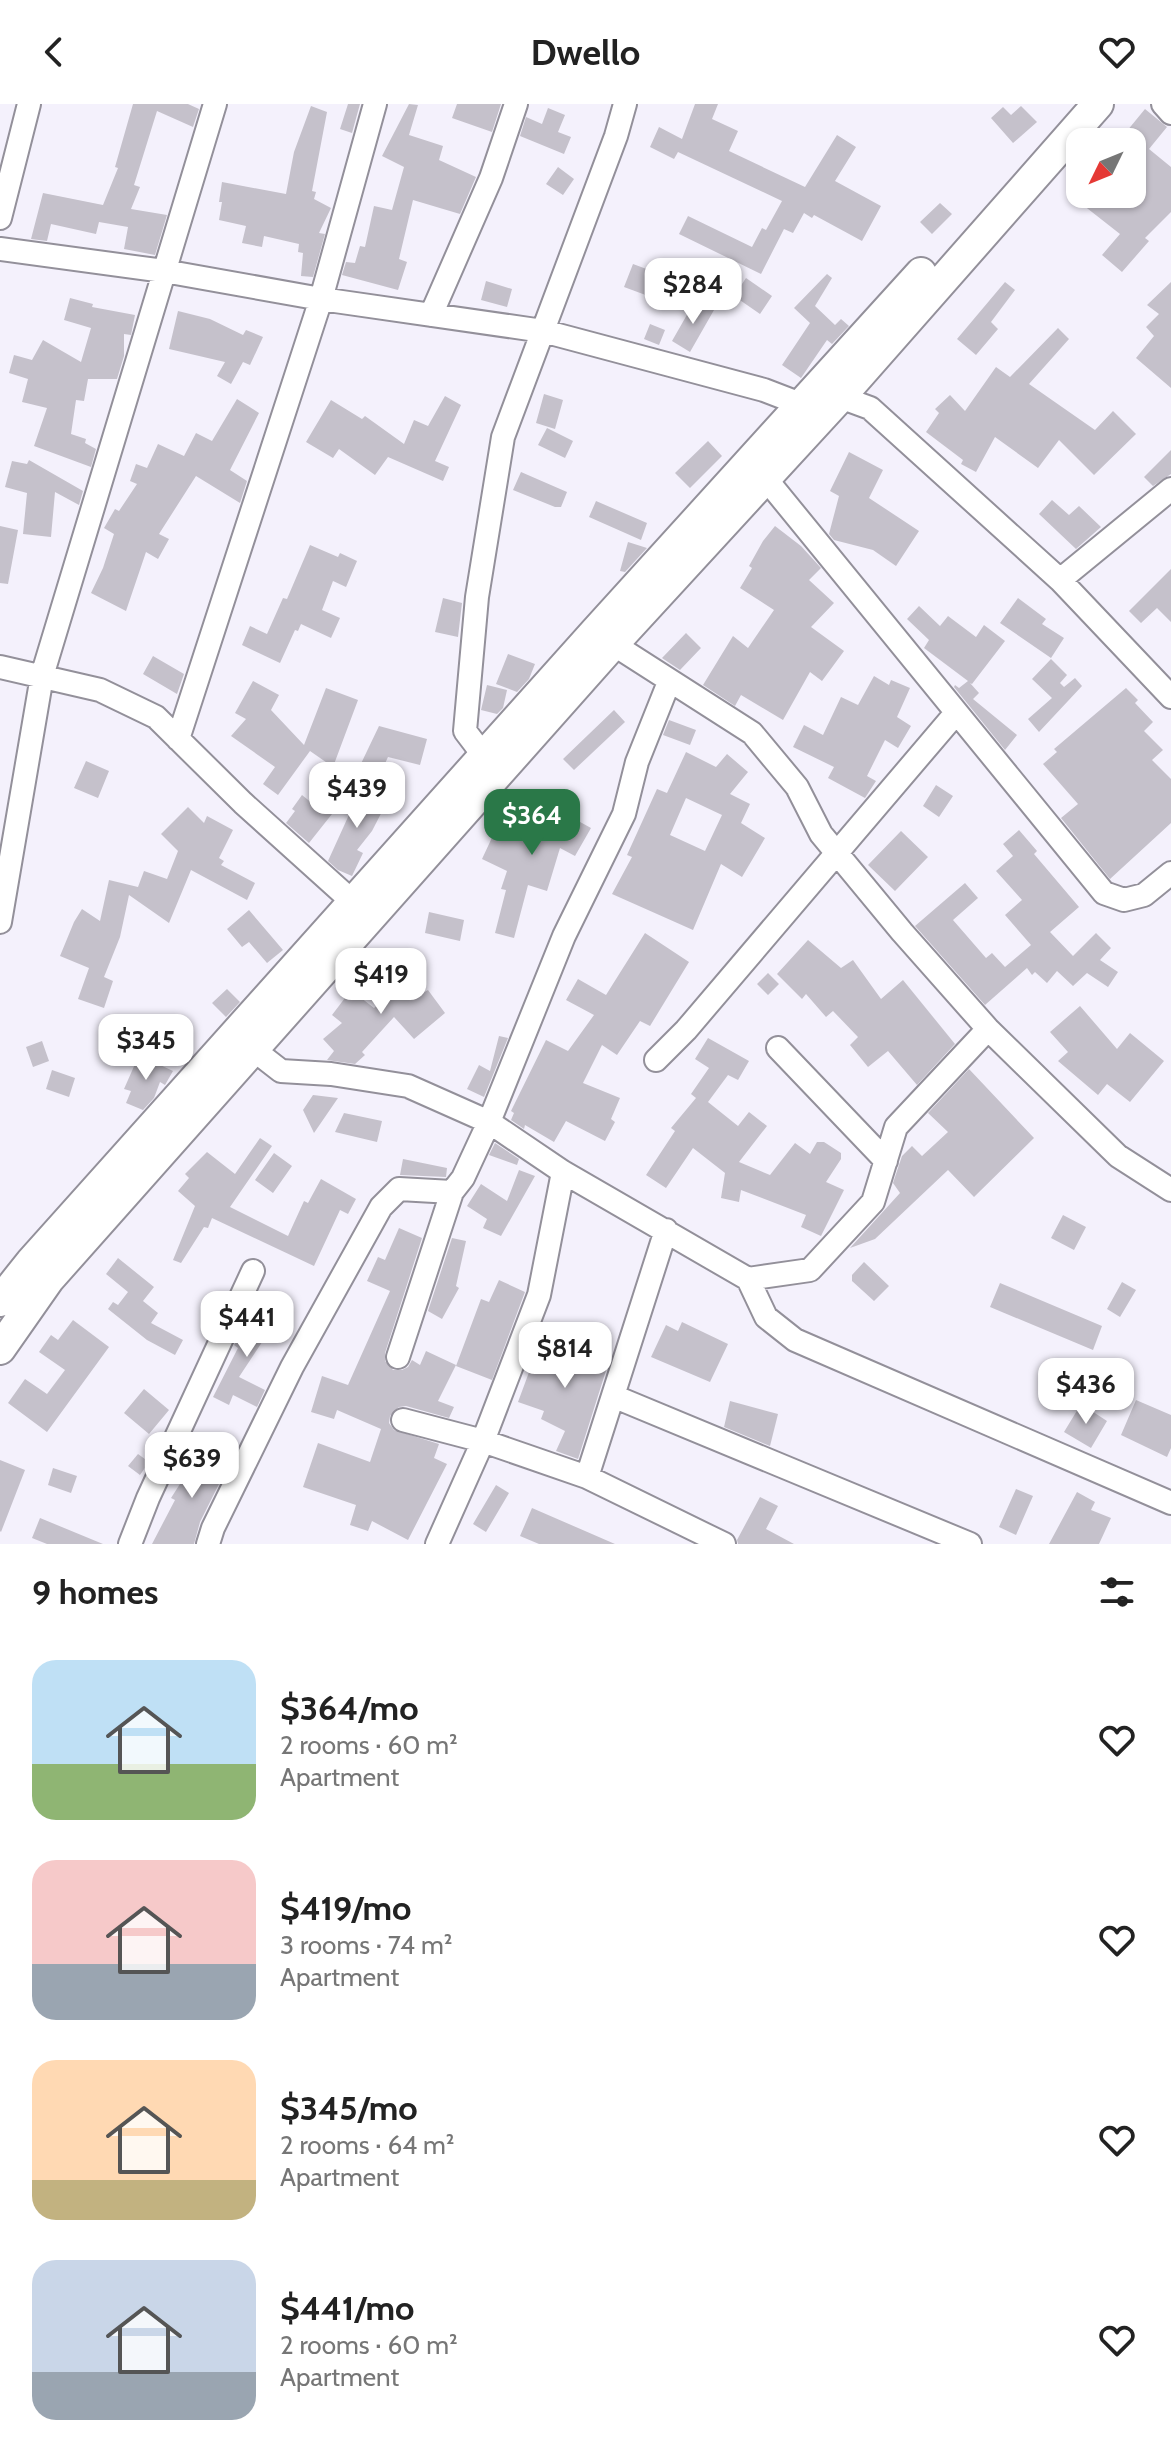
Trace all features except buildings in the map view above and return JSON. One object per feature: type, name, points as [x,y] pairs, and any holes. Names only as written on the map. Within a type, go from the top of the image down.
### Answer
[{"type":"main road","points":[[0,1301],[31,1262],[766,479],[822,401],[1071,104]]},
{"type":"main road","points":[[0,1349],[49,1279],[254,1050],[484,756],[822,401],[1098,104]]},
{"type":"street","points":[[0,218],[29,104]]},
{"type":"street","points":[[0,922],[42,676],[215,104]]},
{"type":"street","points":[[178,739],[321,299],[375,104]]},
{"type":"street","points":[[431,315],[491,178],[516,104]]},
{"type":"street","points":[[484,756],[465,731],[477,597],[503,437],[616,136],[625,104]]},
{"type":"street","points":[[1163,104],[1171,113]]},
{"type":"street","points":[[0,249],[164,271],[321,299],[543,331],[764,390],[870,408],[1060,580],[1168,690]]},
{"type":"street","points":[[766,479],[1104,893],[1124,900],[1144,895],[1171,873]]},
{"type":"street","points":[[1060,580],[1171,489]]},
{"type":"street","points":[[613,644],[752,733],[797,787],[821,834],[988,1029],[1118,1156],[1171,1190]]},
{"type":"street","points":[[0,667],[100,690],[156,717],[362,910]]},
{"type":"street","points":[[398,1357],[452,1192],[463,1178],[489,1122],[564,936],[624,814],[637,762],[669,682]]},
{"type":"street","points":[[656,1060],[686,1030],[956,713]]},
{"type":"street","points":[[748,1279],[810,1270],[873,1202],[896,1127],[988,1029]]},
{"type":"street","points":[[778,1048],[886,1161]]},
{"type":"street","points":[[254,1050],[281,1071],[331,1074],[408,1086],[489,1122],[563,1172],[748,1279],[766,1317],[795,1340],[1171,1503]]},
{"type":"street","points":[[437,1544],[483,1441],[539,1295],[563,1172]]},
{"type":"street","points":[[208,1544],[298,1355],[381,1207],[399,1189],[452,1192]]},
{"type":"street","points":[[587,1477],[666,1230]]},
{"type":"street","points":[[130,1544],[148,1498],[253,1271]]},
{"type":"street","points":[[613,1396],[970,1544]]},
{"type":"street","points":[[403,1420],[483,1441],[587,1477],[724,1544]]}]
